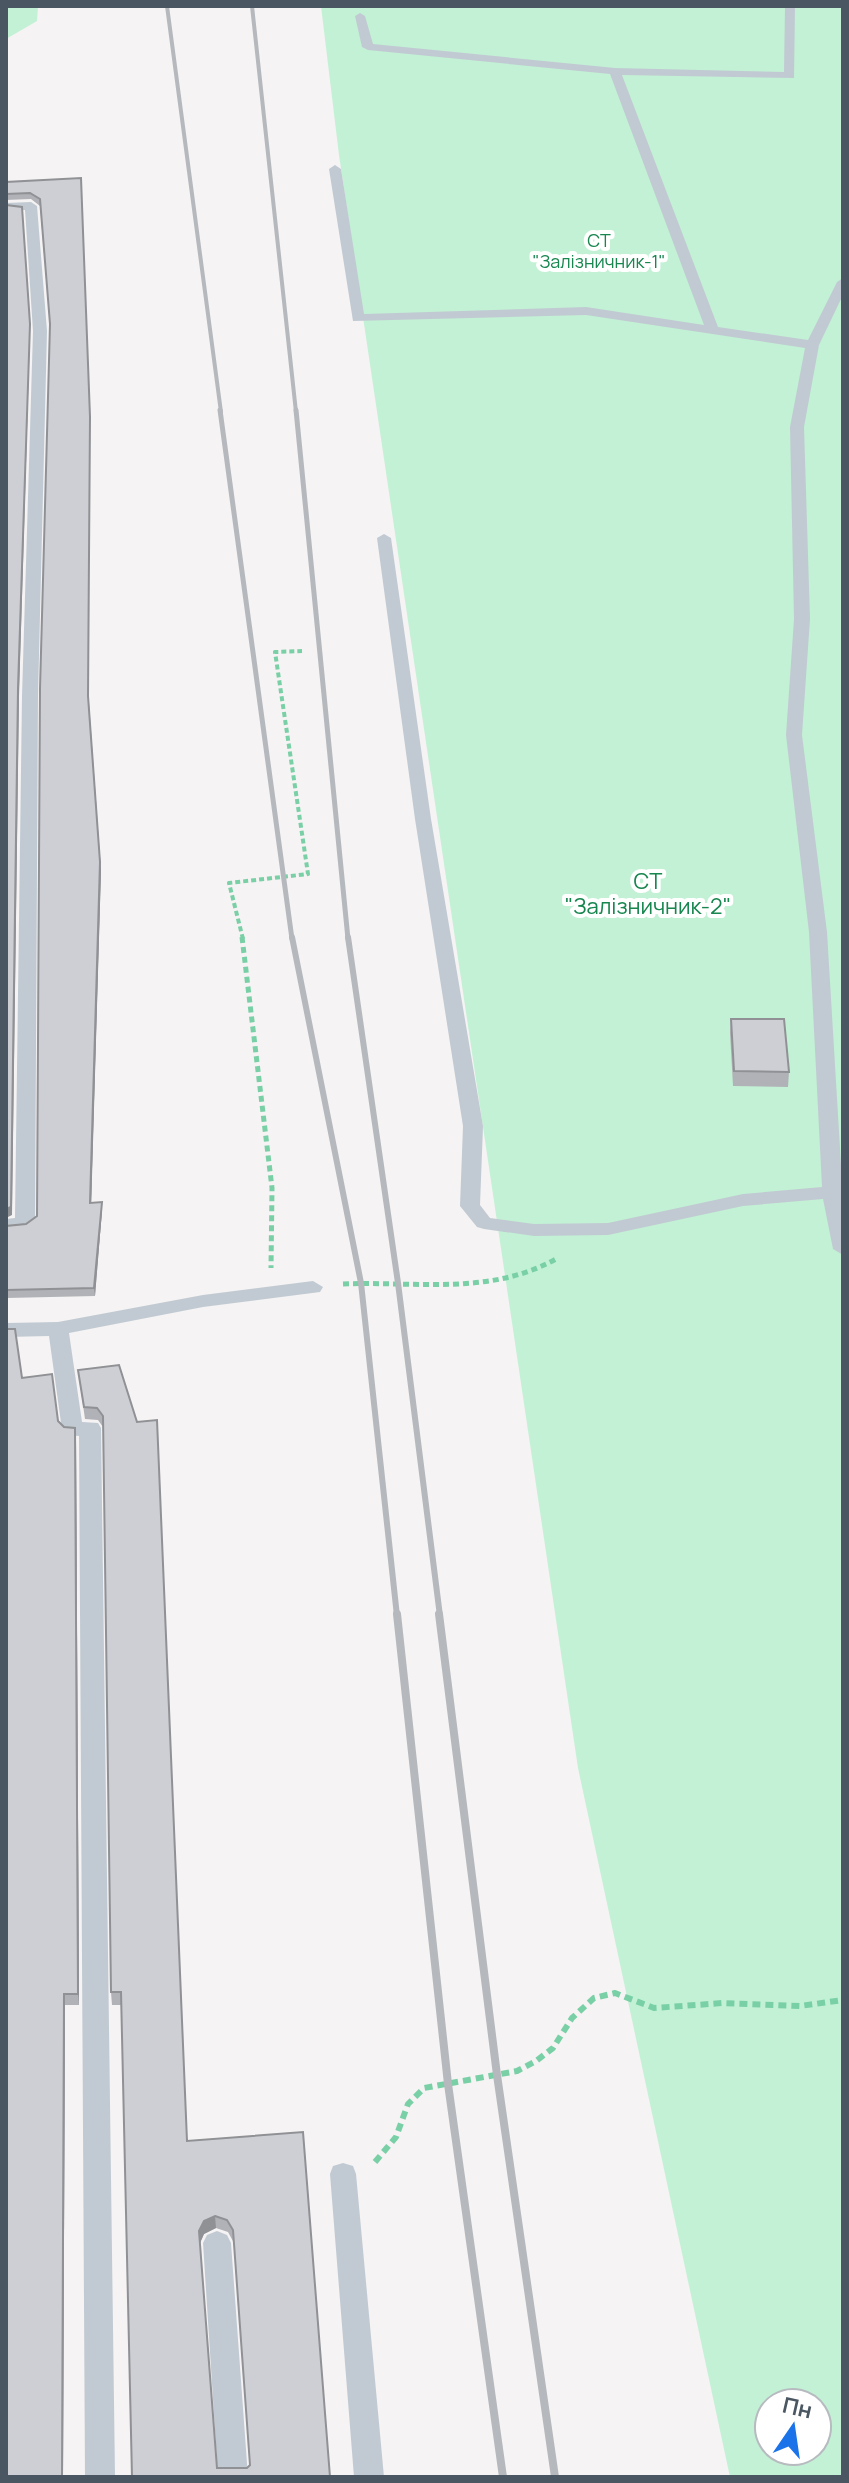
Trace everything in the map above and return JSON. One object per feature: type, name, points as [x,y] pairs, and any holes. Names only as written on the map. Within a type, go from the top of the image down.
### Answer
[{"type":"lane","points":[[360,16],[368,47],[615,71],[790,76],[790,6]]},
{"type":"lane","points":[[615,71],[712,328]]},
{"type":"lane","points":[[335,169],[358,318],[586,311],[812,345]]},
{"type":"lane","points":[[6,207],[31,206],[40,331],[30,696],[25,1224],[6,1225]]},
{"type":"lane","points":[[843,282],[812,345],[797,427],[802,619],[794,735],[818,932],[832,1192],[843,1249]]},
{"type":"lane","points":[[384,538],[423,819],[473,1126],[470,1206],[484,1223],[534,1230],[608,1229],[743,1200],[832,1192]]},
{"type":"lane","points":[[6,1330],[58,1329],[203,1301],[313,1287]]},
{"type":"lane","points":[[58,1329],[73,1430],[90,1428],[100,2477]]},
{"type":"lane","points":[[343,2174],[369,2477]]},
{"type":"lane","points":[[217,2243],[233,2477]]},
{"type":"path","points":[[273,1292],[272,1188],[247,956],[239,912],[229,883],[308,874],[275,652],[302,651]]},
{"type":"path","points":[[361,1283],[461,1284],[535,1273],[577,1244],[608,1229]]},
{"type":"path","points":[[343,2174],[371,2165],[385,2154],[408,2104],[424,2088],[517,2071],[536,2061],[553,2048],[572,2018],[594,1998],[615,1993],[654,2008],[723,2003],[800,2006],[843,2000]]},
{"type":"green space","points":[[6,6],[38,6],[37,21],[6,39]]},
{"type":"green space","name":"СТ \"Залізничник-2\"","points":[[321,6],[843,6],[843,2477],[730,2477],[578,1768],[339,155]]},
{"type":"building","points":[[81,178],[90,417],[88,696],[100,862],[90,1203],[102,1202],[94,1288],[6,1290],[6,1226],[26,1224],[37,1216],[40,689],[50,324],[40,199],[30,193],[6,194],[6,182]]},
{"type":"building","points":[[6,205],[22,207],[30,324],[18,688],[11,1207],[6,1209]]},
{"type":"building","points":[[731,1019],[784,1019],[789,1072],[734,1071]]},
{"type":"building","points":[[6,1329],[15,1329],[22,1378],[52,1374],[58,1421],[64,1427],[75,1428],[78,1994],[64,1994],[62,2477],[6,2477]]},
{"type":"building","points":[[119,1365],[137,1422],[157,1420],[187,2141],[303,2132],[330,2477],[132,2477],[121,1992],[111,1992],[103,1416],[97,1408],[84,1407],[78,1370]],"holes":[[[215,2216],[227,2220],[233,2230],[250,2465],[247,2468],[217,2468],[199,2231],[204,2221]]]},
{"type":"railway","points":[[167,6],[221,412]]},
{"type":"railway","points":[[252,6],[296,412]]},
{"type":"railway","points":[[220,410],[292,939]]},
{"type":"railway","points":[[296,410],[348,939]]},
{"type":"railway","points":[[292,937],[361,1283],[397,1616]]},
{"type":"railway","points":[[348,937],[398,1283],[440,1616]]},
{"type":"railway","points":[[397,1614],[448,2084],[503,2477]]},
{"type":"railway","points":[[439,1614],[497,2075],[555,2477]]},
{"type":"park label","name":"СТ \"Залізничник-1\"","points":[[599,250]]}]
